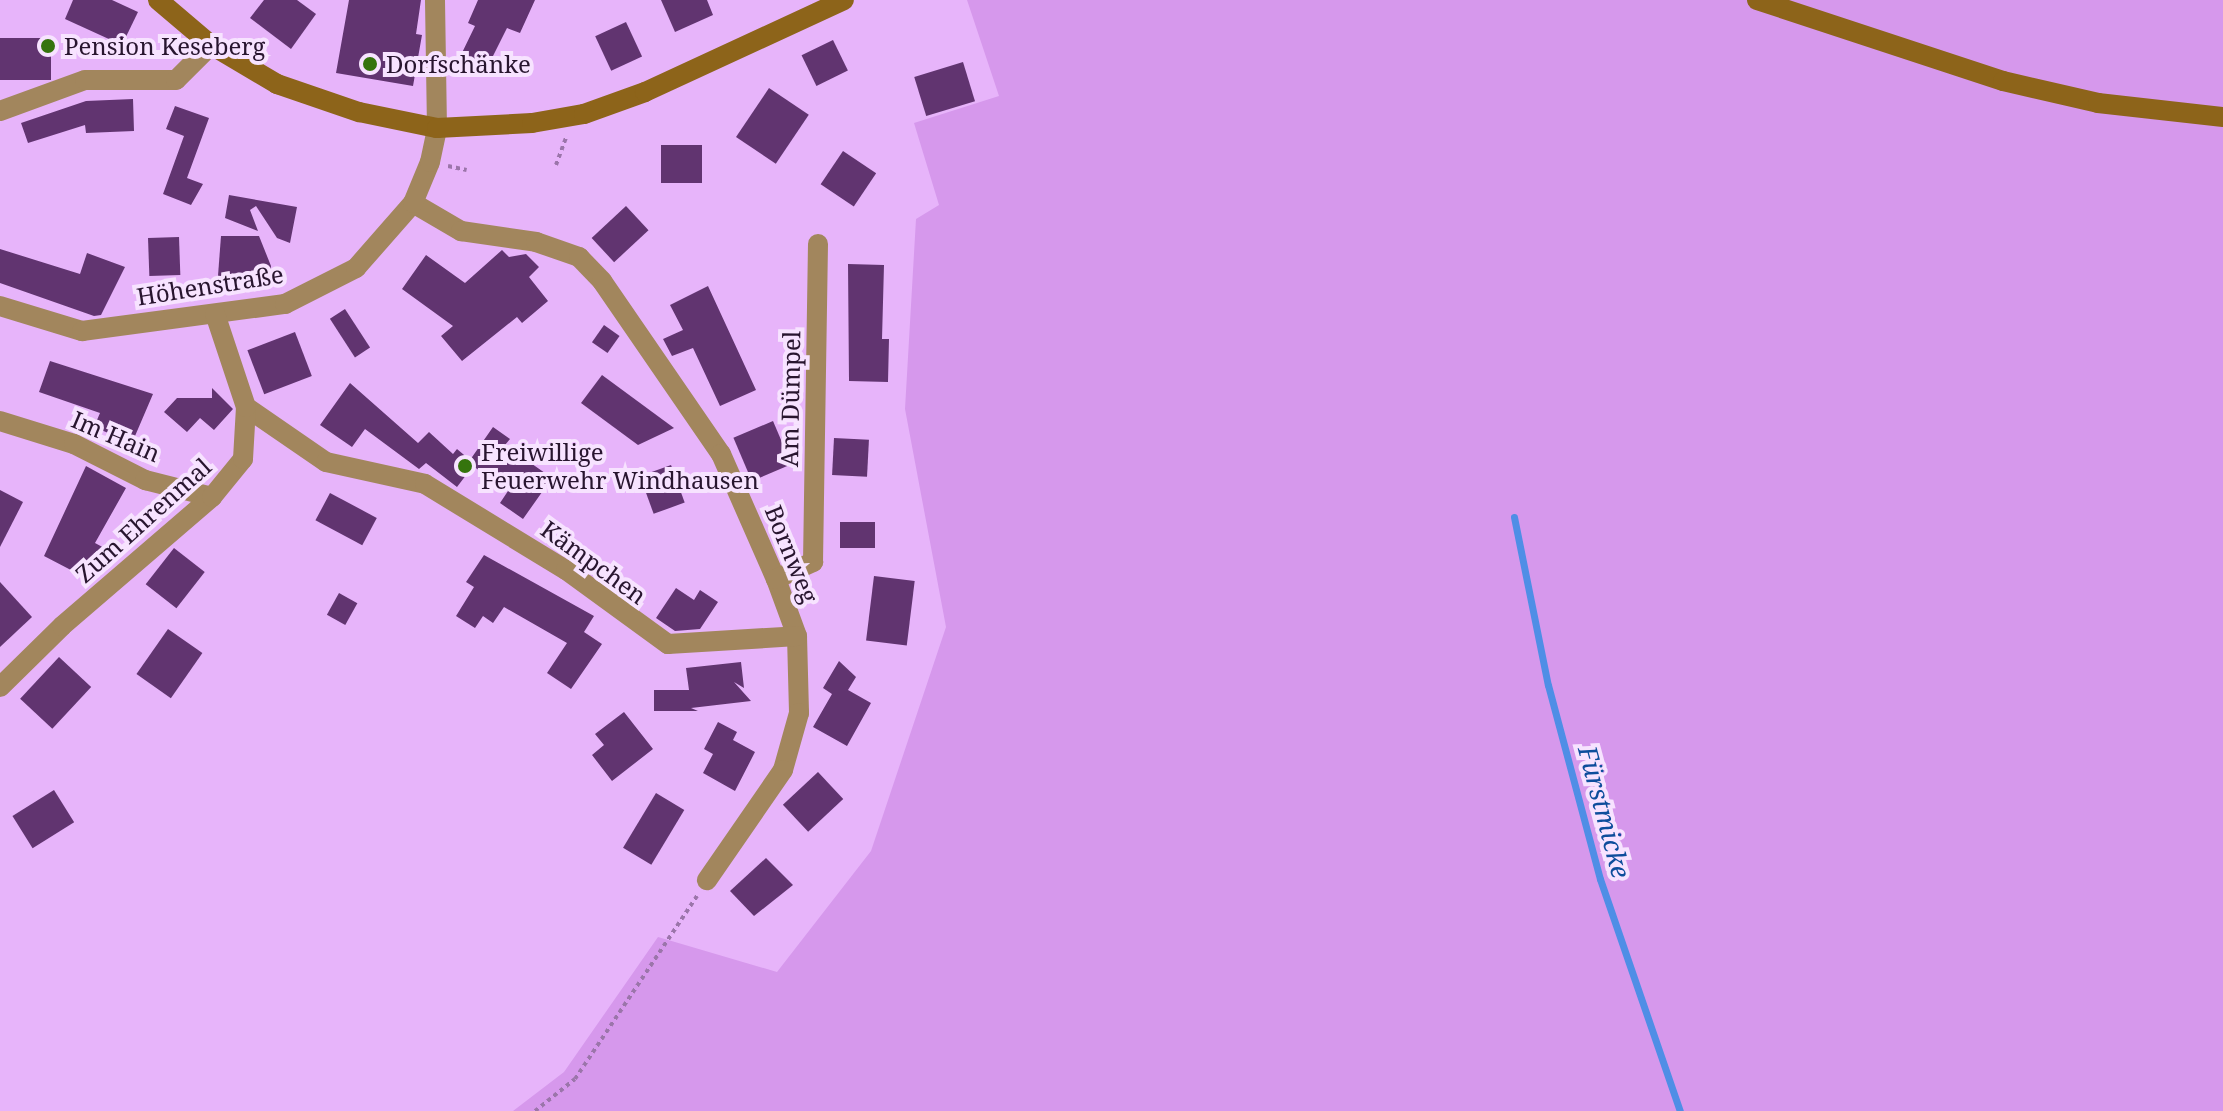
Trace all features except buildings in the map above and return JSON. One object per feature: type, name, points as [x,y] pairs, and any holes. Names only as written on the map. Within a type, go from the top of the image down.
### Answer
[{"type":"main road","points":[[158,0],[211,45],[277,84],[318,101],[437,128],[532,123],[584,114],[645,92],[844,0]]},
{"type":"main road","points":[[1757,0],[2003,81],[2098,103],[2223,117]]},
{"type":"street","name":"Höhenstraße","points":[[0,306],[82,331],[285,304],[356,268],[413,203],[437,128],[435,0]]},
{"type":"street","points":[[0,111],[85,80],[176,80],[211,45]]},
{"type":"street","name":"Bornweg","points":[[413,203],[461,231],[536,242],[579,257],[594,273],[721,454],[776,579],[797,636],[799,713],[783,770],[707,880]]},
{"type":"street","name":"Am Dümpel","points":[[776,579],[813,562],[818,244]]},
{"type":"street","name":"Zum Ehrenmal","points":[[0,687],[62,626],[212,497],[243,459],[246,407],[215,314]]},
{"type":"street","name":"Kämpchen","points":[[246,407],[326,462],[425,484],[566,570],[668,644],[797,636]]},
{"type":"street","name":"Im Hain","points":[[0,421],[74,444],[145,480],[212,497]]},
{"type":"path","points":[[535,1111],[575,1079],[707,880]]},
{"type":"shaded area","points":[[967,0],[2223,0],[2223,1111],[513,1111],[564,1072],[658,937],[777,972],[871,851],[946,627],[905,409],[916,219],[939,205],[914,123],[999,96]]},
{"type":"waterway","name":"Fürstmicke","points":[[1514,517],[1548,685],[1600,879],[1680,1111]]},
{"type":"place","name":"Pension Keseberg","points":[[48,46]]},
{"type":"place","name":"Dorfschänke","points":[[370,64]]},
{"type":"place","name":"Freiwillige Feuerwehr Windhausen","points":[[465,466]]}]
